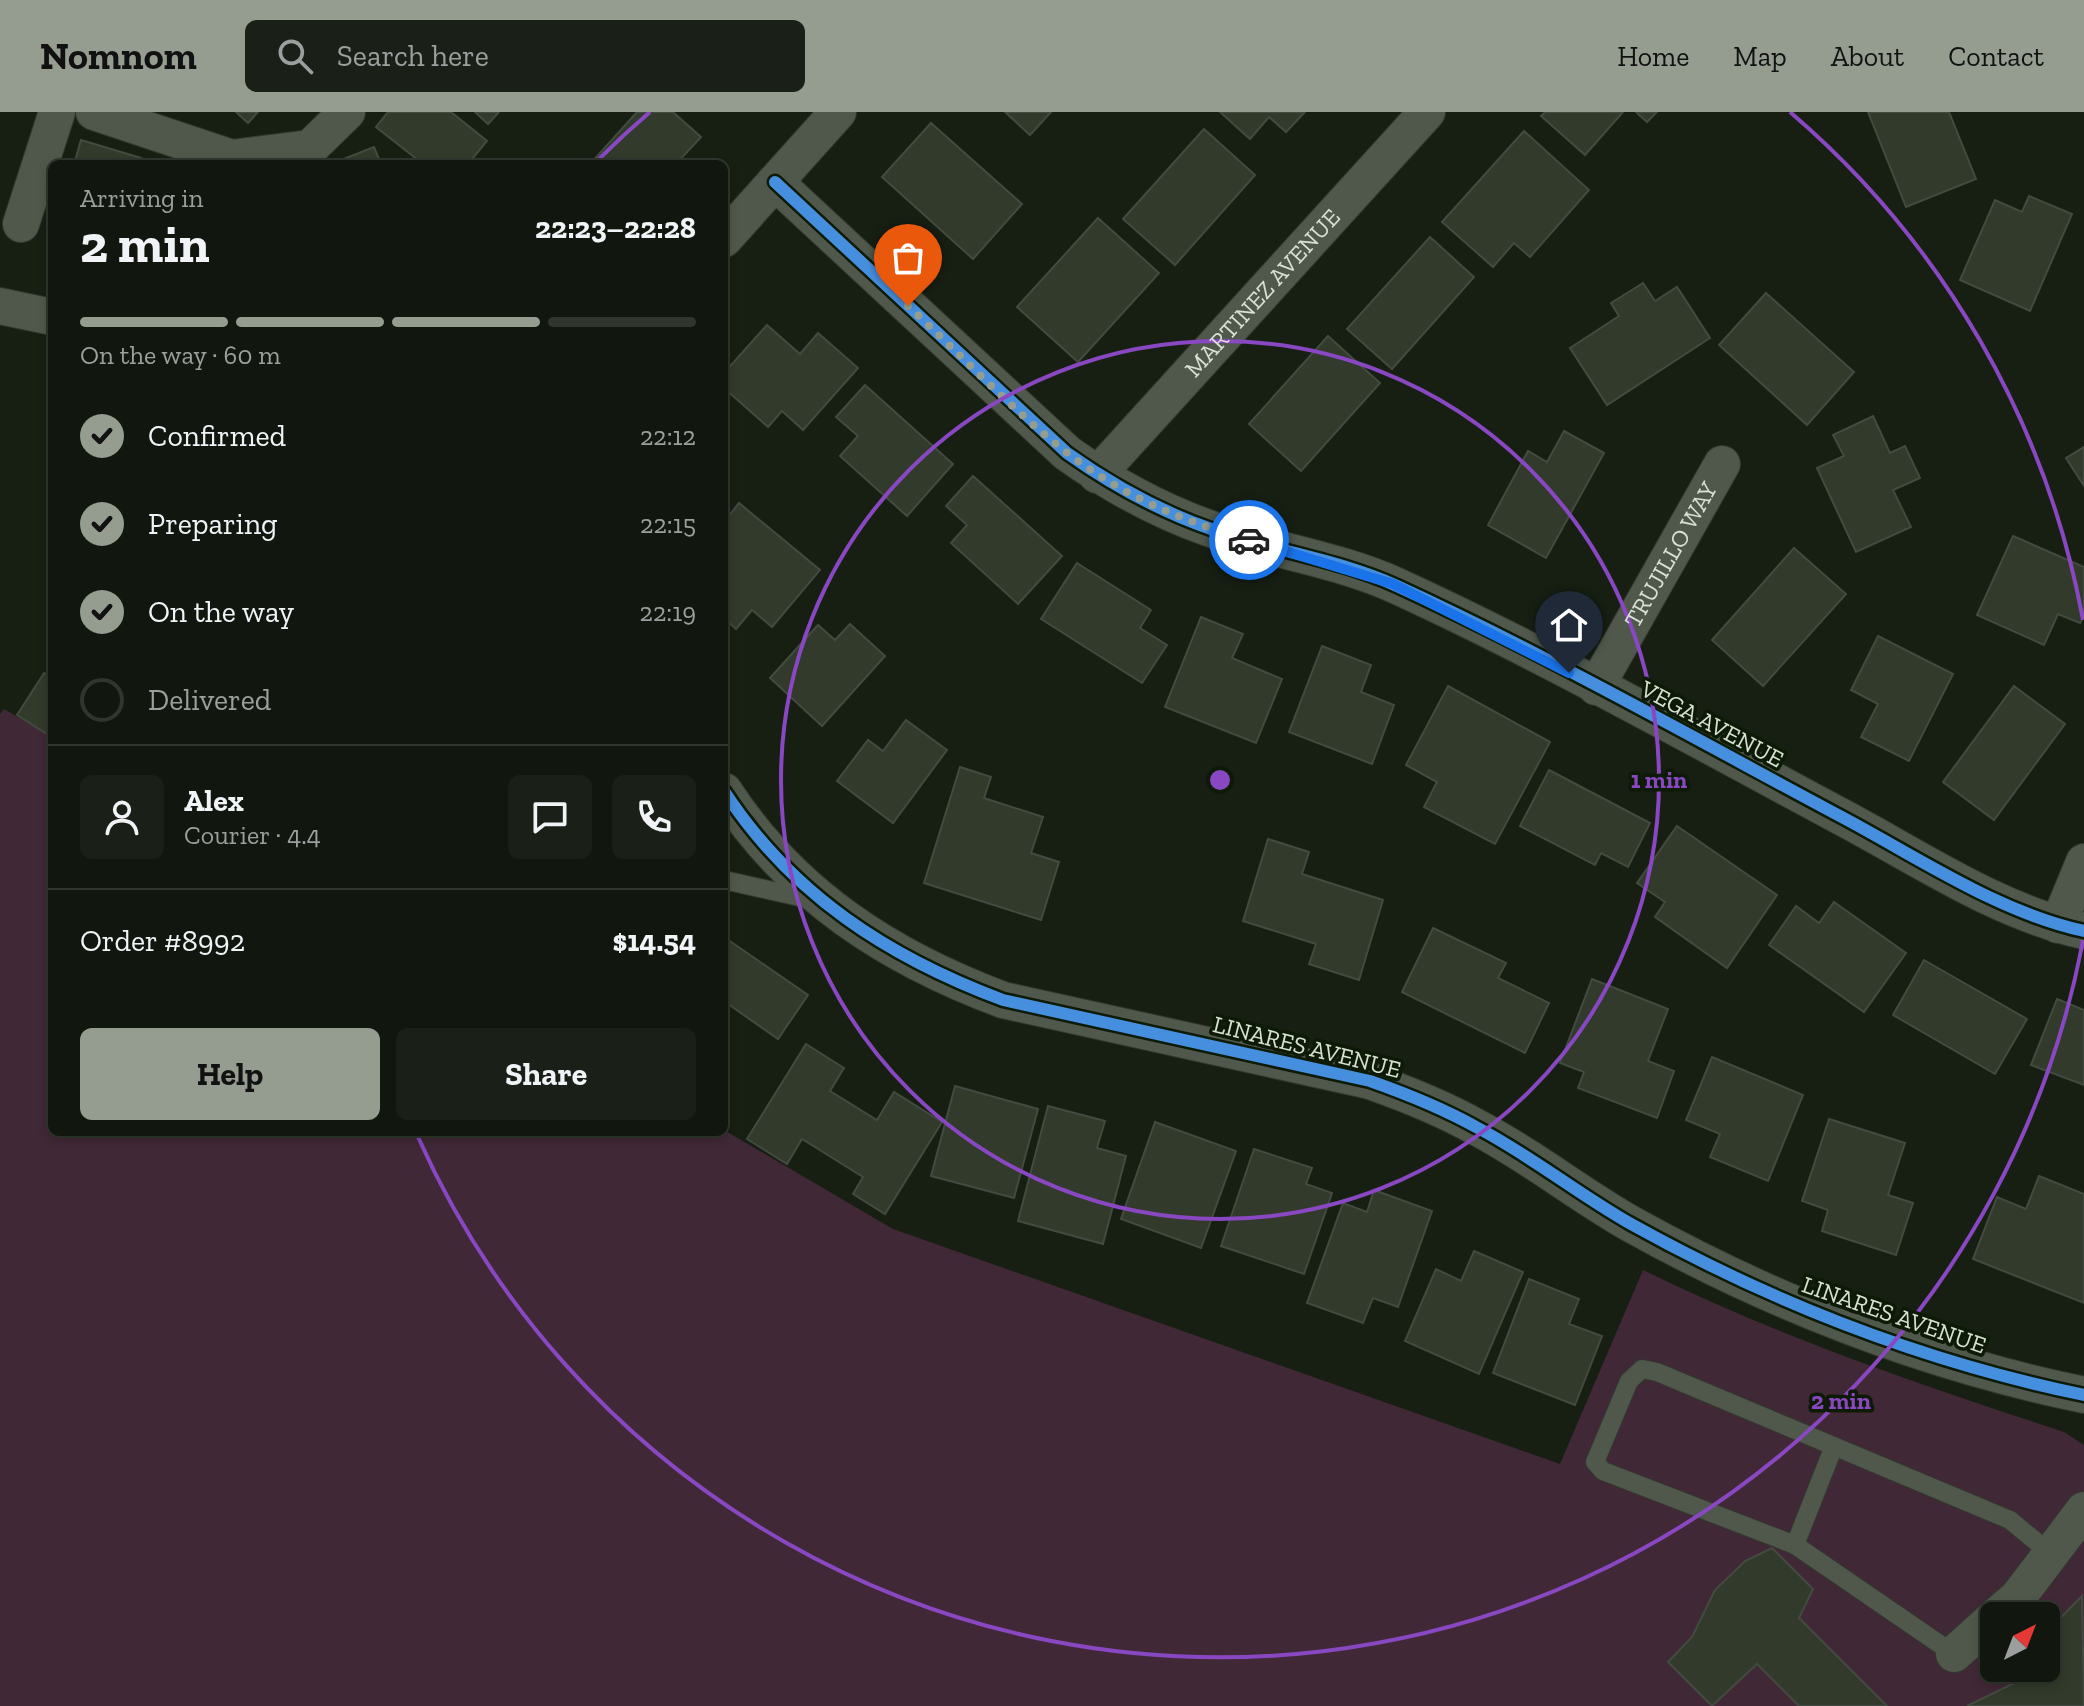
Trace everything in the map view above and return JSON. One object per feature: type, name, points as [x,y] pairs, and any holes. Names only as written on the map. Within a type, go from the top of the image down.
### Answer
[{"type":"street","points":[[21,224],[57,112]]},
{"type":"street","points":[[94,112],[232,158],[310,148],[347,112]]},
{"type":"street","points":[[728,235],[838,112]]},
{"type":"street","name":"MARTINEZ AVENUE","points":[[1097,475],[1427,112]]},
{"type":"street","name":"VEGA AVENUE","points":[[775,182],[1067,453],[1097,475],[1154,506],[1213,530],[1393,584],[1596,687],[1927,864],[2071,928]]},
{"type":"street","points":[[0,306],[48,316]]},
{"type":"street","name":"TRUJILLO WAY","points":[[1596,687],[1722,464]]},
{"type":"street","name":"LINARES AVENUE","points":[[728,796],[776,860],[820,902],[899,955],[948,980],[1003,1000],[1126,1030],[1279,1058],[1370,1081],[1428,1103],[1479,1128],[1629,1222],[1737,1281],[1856,1329],[2020,1382],[2084,1395]]},
{"type":"street","points":[[2071,928],[2084,862]]},
{"type":"street","points":[[2012,1602],[2084,1510]]},
{"type":"street","points":[[1954,1654],[1980,1631]]},
{"type":"lane","points":[[728,881],[820,902]]},
{"type":"lane","points":[[1954,1654],[1795,1545],[1603,1471],[1595,1462],[1629,1381],[1642,1369],[1834,1446],[2010,1520],[2051,1554]]},
{"type":"lane","points":[[1795,1545],[1834,1446]]},
{"type":"shaded area","points":[[4,709],[48,735],[48,1136],[728,1136],[728,1132],[893,1229],[1560,1464],[1643,1270],[1798,1338],[2064,1432],[2084,1445],[2084,1706],[0,1706],[0,714]]},
{"type":"building","points":[[236,112],[258,112],[248,123]]},
{"type":"building","points":[[388,112],[451,112],[487,141],[471,160],[418,160],[376,127]]},
{"type":"building","points":[[475,112],[499,112],[488,124]]},
{"type":"building","points":[[637,112],[673,112],[701,137],[680,160],[594,160]]},
{"type":"building","points":[[1005,112],[1051,112],[1030,135]]},
{"type":"building","points":[[1220,112],[1305,112],[1286,132],[1269,117],[1250,139]]},
{"type":"building","points":[[1545,112],[1623,112],[1585,155],[1541,116]]},
{"type":"building","points":[[1636,112],[1657,112],[1647,122]]},
{"type":"building","points":[[1868,112],[1949,112],[1976,179],[1906,207]]},
{"type":"building","points":[[931,123],[1022,204],[973,259],[882,177]]},
{"type":"building","points":[[1204,129],[1255,175],[1175,265],[1123,219]]},
{"type":"building","points":[[1524,131],[1589,190],[1530,257],[1514,243],[1493,267],[1442,222]]},
{"type":"building","points":[[81,140],[141,158],[140,160],[75,160]]},
{"type":"building","points":[[374,147],[379,160],[341,160]]},
{"type":"building","points":[[2029,196],[2072,214],[2030,311],[1960,280],[1995,200],[2022,212]]},
{"type":"building","points":[[1098,218],[1159,273],[1078,362],[1017,307]]},
{"type":"building","points":[[1430,237],[1474,277],[1392,369],[1347,329]]},
{"type":"building","points":[[1643,283],[1655,301],[1677,287],[1710,338],[1607,405],[1570,348],[1619,316],[1611,303]]},
{"type":"building","points":[[1766,293],[1854,372],[1807,425],[1719,345]]},
{"type":"building","points":[[767,325],[800,354],[818,333],[858,368],[803,430],[782,411],[768,427],[728,392],[728,369]]},
{"type":"building","points":[[1328,336],[1380,383],[1301,471],[1249,424]]},
{"type":"building","points":[[865,385],[953,464],[907,516],[840,456],[858,436],[836,417]]},
{"type":"building","points":[[1873,416],[1890,453],[1905,446],[1920,478],[1893,490],[1911,527],[1856,552],[1817,468],[1844,456],[1833,435]]},
{"type":"building","points":[[1564,431],[1604,453],[1546,558],[1488,525],[1528,451],[1547,462]]},
{"type":"building","points":[[2084,447],[2084,486],[2066,458]]},
{"type":"building","points":[[973,476],[1062,556],[1018,604],[951,543],[967,525],[946,506]]},
{"type":"building","points":[[739,503],[820,570],[772,627],[752,610],[736,629],[728,622],[728,517]]},
{"type":"building","points":[[2013,536],[2084,567],[2084,615],[2080,623],[2058,614],[2044,645],[1977,615]]},
{"type":"building","points":[[1794,548],[1846,594],[1763,686],[1712,640]]},
{"type":"building","points":[[1077,563],[1151,610],[1140,628],[1167,645],[1142,683],[1041,619]]},
{"type":"building","points":[[1201,617],[1243,634],[1232,658],[1282,679],[1256,743],[1165,707]]},
{"type":"building","points":[[850,624],[885,656],[822,726],[770,678],[818,625],[835,640]]},
{"type":"building","points":[[1878,636],[1953,674],[1909,761],[1861,737],[1878,704],[1851,690]]},
{"type":"building","points":[[1322,646],[1371,665],[1361,692],[1394,705],[1372,764],[1289,732]]},
{"type":"building","points":[[44,673],[48,676],[47,734],[17,715]]},
{"type":"building","points":[[1448,686],[1550,742],[1495,844],[1424,807],[1437,782],[1406,765]]},
{"type":"building","points":[[2014,686],[2065,724],[1994,820],[1943,782]]},
{"type":"building","points":[[906,720],[947,750],[893,823],[837,781],[868,740],[883,751]]},
{"type":"building","points":[[960,767],[991,777],[984,798],[1043,817],[1031,853],[1059,862],[1041,920],[924,883]]},
{"type":"building","points":[[1549,770],[1650,823],[1628,867],[1601,853],[1595,865],[1520,826]]},
{"type":"building","points":[[1677,826],[1777,895],[1727,968],[1655,917],[1665,902],[1637,883]]},
{"type":"building","points":[[1268,839],[1309,852],[1302,874],[1383,900],[1359,980],[1309,964],[1316,944],[1243,921]]},
{"type":"building","points":[[1834,902],[1906,953],[1864,1012],[1769,945],[1796,906],[1819,923]]},
{"type":"building","points":[[1433,928],[1506,963],[1498,978],[1549,1003],[1525,1053],[1402,992]]},
{"type":"building","points":[[728,940],[808,995],[778,1039],[728,1004]]},
{"type":"building","points":[[1924,960],[2027,1019],[1995,1074],[1893,1015]]},
{"type":"building","points":[[1592,979],[1668,1009],[1648,1061],[1674,1071],[1657,1118],[1578,1088],[1584,1072],[1560,1063]]},
{"type":"building","points":[[2057,999],[2084,1010],[2084,1085],[2031,1065]]},
{"type":"building","points":[[806,1044],[844,1068],[830,1091],[877,1120],[894,1092],[942,1122],[885,1214],[853,1194],[863,1177],[802,1139],[787,1164],[747,1139]]},
{"type":"building","points":[[1712,1057],[1803,1095],[1768,1181],[1710,1157],[1720,1134],[1686,1120]]},
{"type":"building","points":[[955,1086],[1038,1109],[1014,1198],[931,1176]]},
{"type":"building","points":[[1048,1106],[1105,1121],[1097,1148],[1126,1156],[1103,1244],[1018,1221]]},
{"type":"building","points":[[1829,1119],[1905,1143],[1888,1195],[1913,1203],[1896,1255],[1822,1231],[1828,1210],[1802,1201]]},
{"type":"building","points":[[1155,1122],[1236,1151],[1201,1248],[1121,1219]]},
{"type":"building","points":[[1254,1149],[1312,1168],[1306,1184],[1332,1193],[1304,1274],[1221,1246]]},
{"type":"building","points":[[2039,1176],[2084,1194],[2084,1303],[1973,1259],[1997,1197],[2026,1209]]},
{"type":"building","points":[[1374,1190],[1432,1211],[1398,1307],[1373,1298],[1363,1323],[1307,1303],[1343,1203],[1367,1212]]},
{"type":"building","points":[[1474,1251],[1523,1272],[1479,1374],[1405,1341],[1436,1269],[1461,1281]]},
{"type":"building","points":[[1529,1279],[1579,1299],[1569,1324],[1602,1336],[1575,1405],[1493,1373]]},
{"type":"building","points":[[1772,1548],[1813,1589],[1799,1618],[1887,1706],[1799,1706],[1757,1664],[1712,1706],[1668,1662],[1692,1637],[1715,1590],[1745,1561]]},
{"type":"building","points":[[2082,1596],[2084,1706],[1967,1706],[2017,1682],[2060,1682],[2060,1619]]},
{"type":"cycle path","points":[[775,182],[1067,453],[1101,476],[1154,505],[1211,529],[1352,569],[1397,586],[1619,697],[1988,897],[2020,911],[2084,931]]},
{"type":"cycle path","points":[[728,796],[780,861],[812,891],[882,942],[961,983],[1003,1000],[1384,1086],[1463,1120],[1631,1224],[1795,1304],[1908,1347],[2084,1395]]},
{"type":"way so far","points":[[908,306],[1067,453],[1097,475],[1154,506],[1213,530],[1249,540]]},
{"type":"route","points":[[1249,540],[1393,584],[1569,673]]}]
